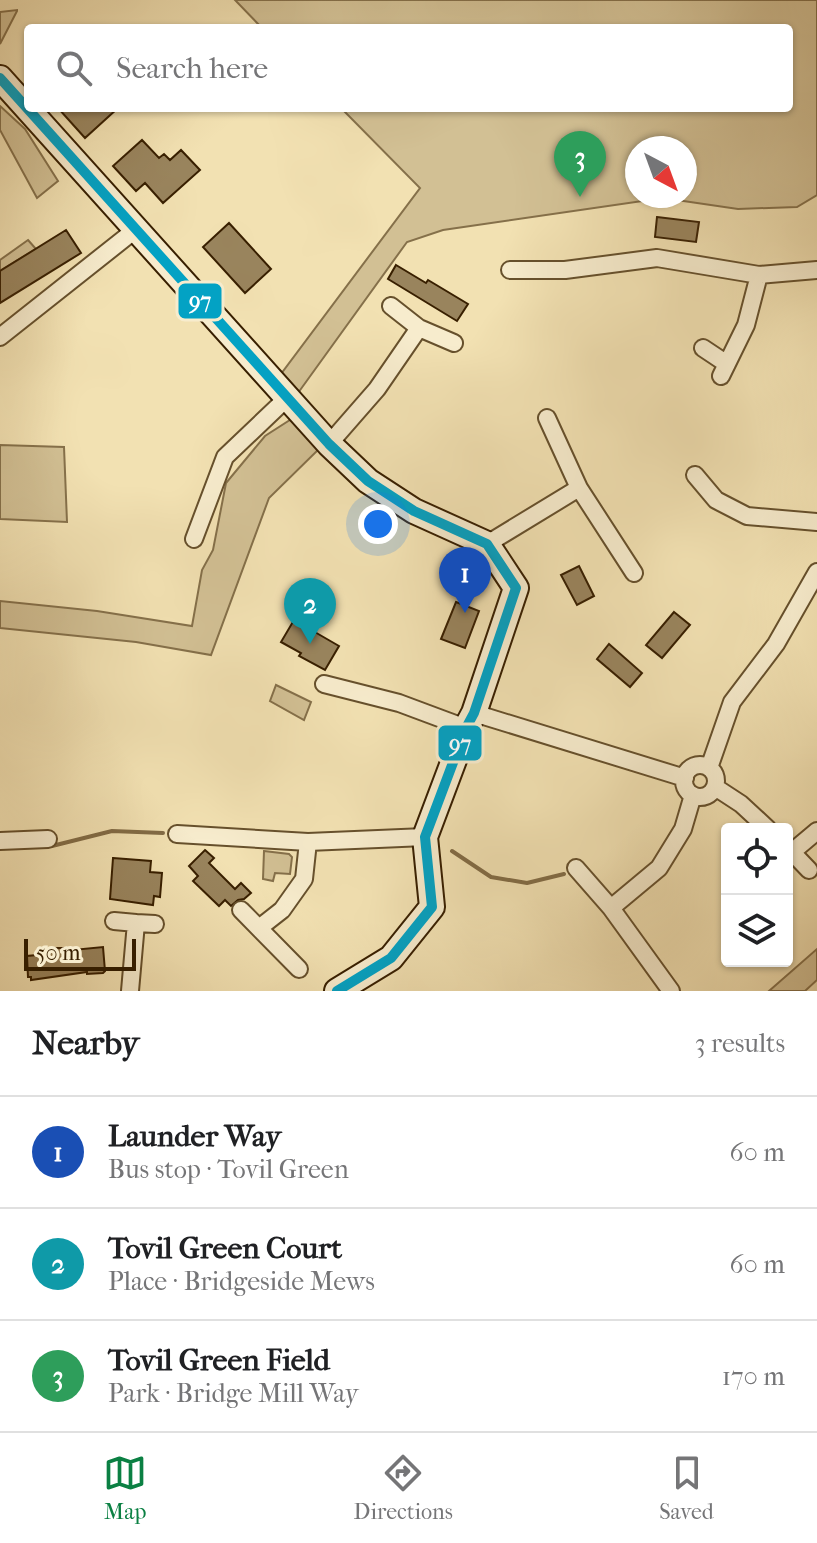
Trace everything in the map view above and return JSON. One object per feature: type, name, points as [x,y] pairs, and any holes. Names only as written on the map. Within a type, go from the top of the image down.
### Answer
[{"type":"street","points":[[0,78],[24,105]]},
{"type":"street","points":[[30,112],[329,444],[368,481],[414,511],[487,544],[516,588],[470,721],[425,837],[432,907],[391,958],[337,991]]},
{"type":"street","points":[[0,337],[135,230]]},
{"type":"street","points":[[510,270],[565,270],[657,258],[759,275],[817,270]]},
{"type":"street","points":[[703,348],[724,370],[746,325],[759,275]]},
{"type":"street","points":[[391,306],[419,328],[454,343]]},
{"type":"street","points":[[329,444],[377,389],[419,328]]},
{"type":"street","points":[[194,539],[225,457],[287,398]]},
{"type":"street","points":[[547,418],[579,488],[634,573]]},
{"type":"street","points":[[695,475],[716,500],[747,516],[817,522]]},
{"type":"street","points":[[487,544],[579,488]]},
{"type":"street","points":[[709,768],[732,702],[776,644],[817,572]]},
{"type":"street","points":[[324,684],[685,778]]},
{"type":"street","points":[[694,766],[704,766],[716,777],[715,787],[703,797],[693,795],[686,788],[685,778],[694,766]]},
{"type":"street","points":[[715,787],[741,804],[762,823]]},
{"type":"street","points":[[611,908],[659,868],[683,829],[693,795]]},
{"type":"street","points":[[793,848],[817,831]]},
{"type":"street","points":[[177,834],[308,842],[425,837]]},
{"type":"street","points":[[0,841],[48,839]]},
{"type":"street","points":[[259,928],[282,910],[304,879],[308,842]]},
{"type":"street","points":[[793,853],[809,870]]},
{"type":"street","points":[[576,868],[611,908],[671,991]]},
{"type":"street","points":[[241,910],[299,969]]},
{"type":"street","points":[[114,921],[155,924]]},
{"type":"street","points":[[130,991],[136,923]]},
{"type":"shaded area","points":[[235,0],[817,0],[817,195],[797,207],[738,209],[697,203],[697,136],[625,136],[625,204],[443,230],[407,242],[298,393],[281,374],[420,188],[345,112],[793,112],[793,24],[258,24]]},
{"type":"shaded area","points":[[17,11],[0,44],[0,12]]},
{"type":"shaded area","points":[[0,106],[25,129],[58,181],[37,198],[0,130]]},
{"type":"shaded area","points":[[28,240],[36,249],[0,271],[0,260]]},
{"type":"shaded area","points":[[293,418],[320,448],[269,498],[211,655],[136,642],[0,628],[0,601],[97,611],[192,626],[202,570],[213,550],[226,483],[265,436]]},
{"type":"shaded area","points":[[0,445],[64,447],[67,522],[0,519]]},
{"type":"shaded area","points":[[276,685],[311,702],[304,720],[270,701]]},
{"type":"shaded area","points":[[264,851],[289,854],[292,857],[290,874],[275,873],[273,881],[263,879]]},
{"type":"shaded area","points":[[817,949],[817,980],[805,991],[769,991]]},
{"type":"building","points":[[62,112],[114,112],[85,138]]},
{"type":"building","points":[[142,140],[159,158],[164,154],[170,160],[181,150],[200,170],[163,203],[145,183],[136,191],[113,166]]},
{"type":"building","points":[[657,217],[699,222],[696,242],[655,237]]},
{"type":"building","points":[[229,223],[271,269],[245,293],[203,247]]},
{"type":"building","points":[[66,230],[81,253],[0,303],[0,271]]},
{"type":"building","points":[[396,265],[468,304],[457,321],[388,279]]},
{"type":"building","points":[[579,566],[594,596],[577,605],[561,575]]},
{"type":"building","points":[[456,602],[479,611],[465,648],[441,639]]},
{"type":"building","points":[[674,612],[690,625],[662,658],[646,645]]},
{"type":"building","points":[[294,620],[339,646],[325,670],[281,642]]},
{"type":"building","points":[[609,644],[642,673],[630,687],[597,659]]},
{"type":"building","points":[[205,850],[214,858],[209,863],[235,889],[241,883],[251,893],[231,906],[225,900],[219,906],[193,881],[198,876],[189,866]]},
{"type":"building","points":[[113,858],[151,861],[150,872],[162,873],[160,897],[154,896],[153,905],[110,899]]},
{"type":"building","points":[[103,947],[103,973],[87,972],[31,980],[28,977],[27,956],[37,955],[37,951]]},
{"type":"waterway","points":[[52,846],[112,831],[163,833]]},
{"type":"waterway","points":[[452,851],[491,877],[527,883],[564,874]]},
{"type":"transit line","name":"97","points":[[0,78],[24,105]]},
{"type":"transit line","name":"97","points":[[31,112],[329,444],[368,481],[414,511],[487,544],[516,588],[474,713],[425,837],[432,907],[391,958],[337,991]]},
{"type":"place","name":"Tovil Green Field","points":[[580,197]]},
{"type":"place","name":"Launder Way","points":[[465,613]]},
{"type":"place","name":"Tovil Green Court","points":[[310,644]]}]
